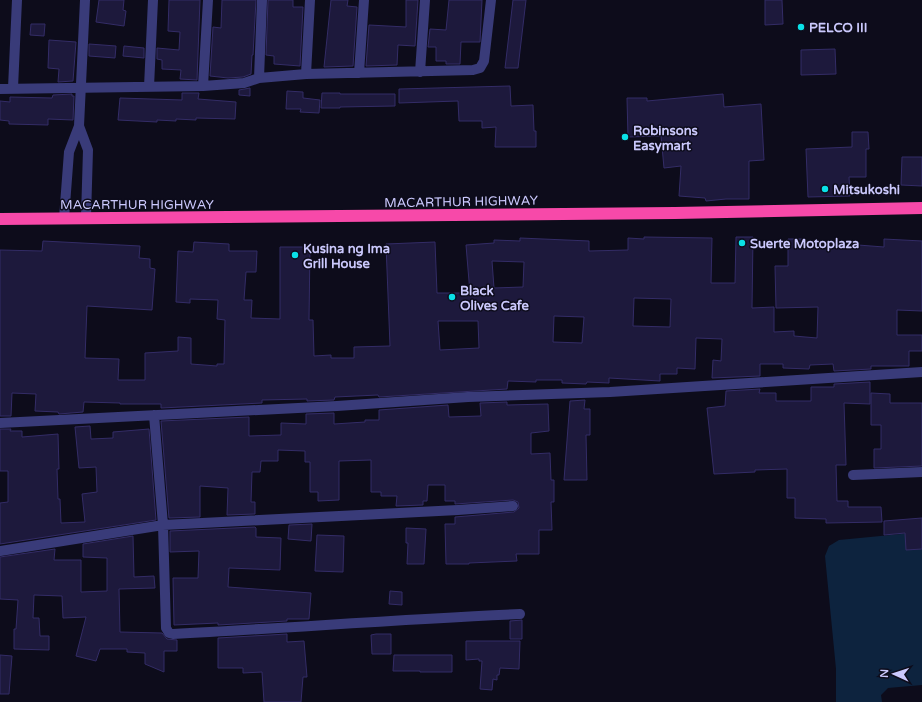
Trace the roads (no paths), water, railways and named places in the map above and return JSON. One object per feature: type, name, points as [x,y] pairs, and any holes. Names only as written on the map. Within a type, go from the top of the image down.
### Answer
[{"type":"highway","name":"MACARTHUR HIGHWAY","points":[[0,219],[301,217],[922,208]]},
{"type":"street","points":[[13,88],[17,0]]},
{"type":"street","points":[[64,218],[69,152],[79,126],[85,0]]},
{"type":"street","points":[[149,87],[153,0]]},
{"type":"street","points":[[203,86],[208,0]]},
{"type":"street","points":[[259,78],[262,0]]},
{"type":"street","points":[[306,74],[310,0]]},
{"type":"street","points":[[359,73],[364,0]]},
{"type":"street","points":[[420,72],[424,0]]},
{"type":"street","points":[[0,89],[203,86],[244,83],[259,78],[306,74],[474,70],[480,68],[484,61],[491,0]]},
{"type":"street","points":[[79,126],[88,150],[86,218]]},
{"type":"street","points":[[0,423],[338,406],[468,397],[610,392],[922,372]]},
{"type":"street","points":[[154,415],[163,525],[165,614],[166,628],[169,633],[181,634],[456,616],[520,614]]},
{"type":"street","points":[[853,475],[922,472]]},
{"type":"street","points":[[0,551],[163,525],[513,506]]},
{"type":"water","points":[[922,532],[922,685],[888,688],[881,695],[882,702],[836,702],[836,669],[825,556],[829,546],[839,540]]},
{"type":"place","name":"PELCO III","points":[[801,27]]},
{"type":"place","name":"Robinsons Easymart","points":[[625,137]]},
{"type":"place","name":"Mitsukoshi","points":[[825,189]]},
{"type":"place","name":"Suerte Motoplaza","points":[[742,243]]},
{"type":"place","name":"Kusina ng Ima Grill House","points":[[295,255]]},
{"type":"place","name":"Black Olives Cafe","points":[[452,297]]}]
